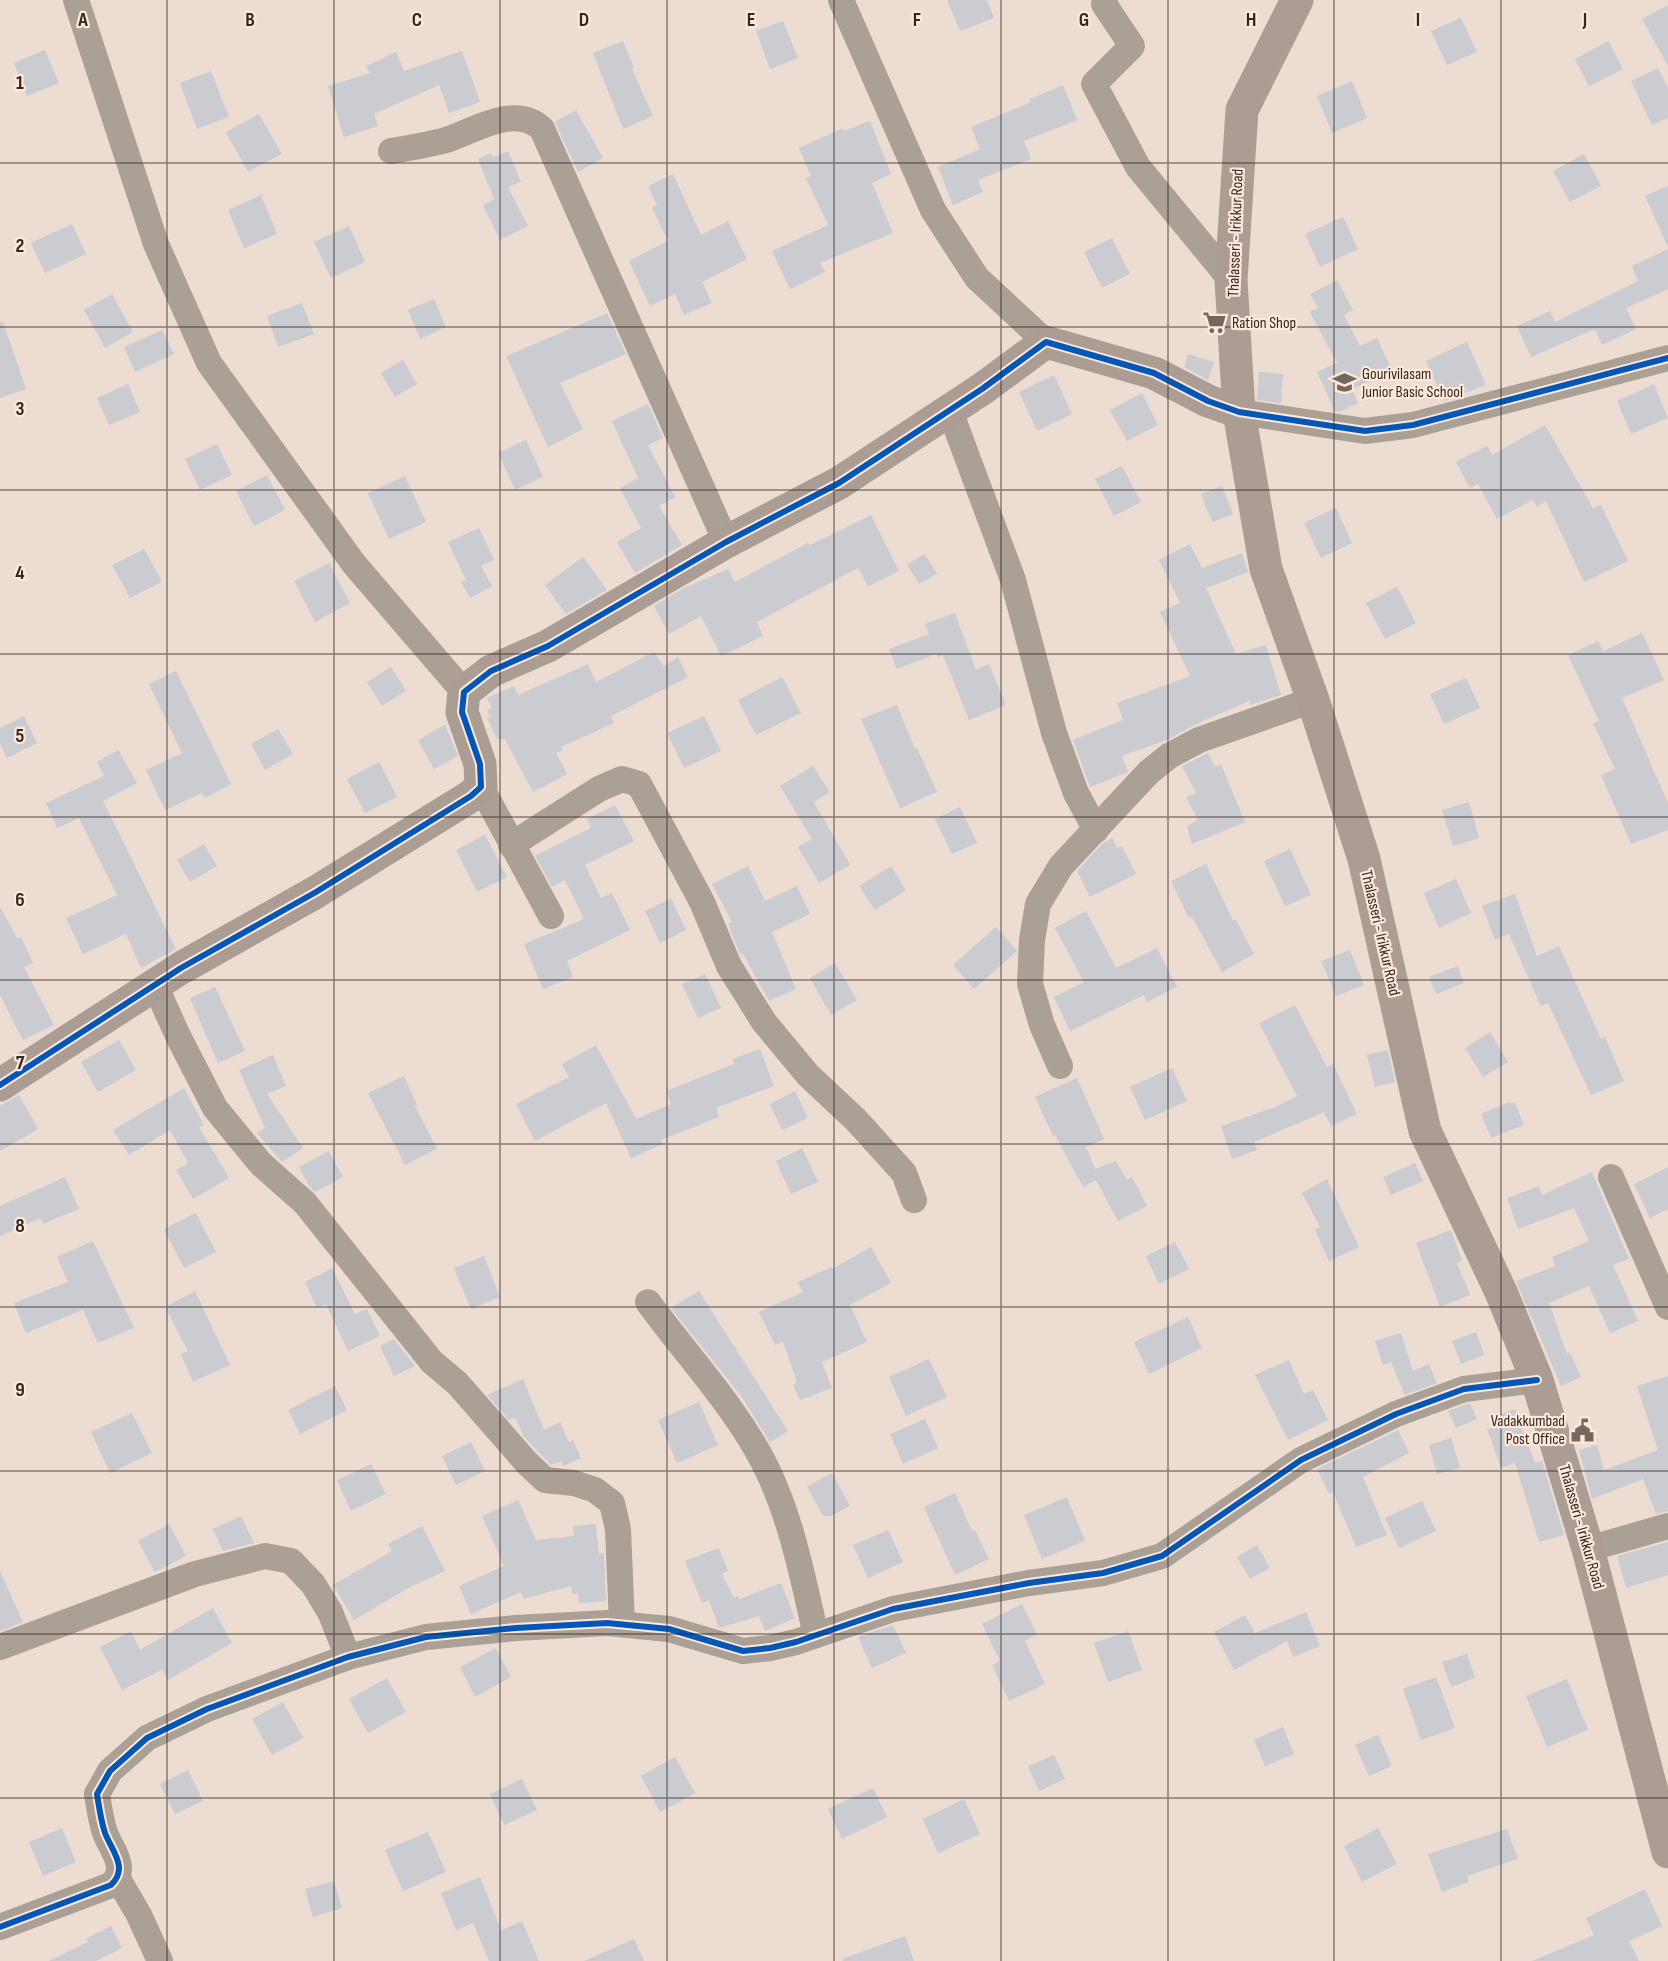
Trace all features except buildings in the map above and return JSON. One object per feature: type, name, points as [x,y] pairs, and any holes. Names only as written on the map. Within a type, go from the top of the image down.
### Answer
[{"type":"main road","name":"Thalasseri - Irikkur Road","points":[[1297,0],[1242,110],[1232,280],[1239,412],[1266,568],[1313,700],[1364,859],[1425,1131],[1501,1292],[1538,1380],[1658,1775],[1668,1852]]},
{"type":"main road","points":[[0,1085],[155,985],[316,892],[481,787],[480,764],[462,712],[464,692],[491,671],[548,646],[726,542],[838,483],[950,411],[1046,342],[1154,373],[1208,401],[1239,412]]},
{"type":"street","points":[[76,0],[156,244],[209,363],[354,564],[464,692]]},
{"type":"street","points":[[841,0],[933,210],[977,278],[1046,342]]},
{"type":"street","points":[[1105,0],[1104,4],[1132,46],[1094,84],[1138,167],[1232,280]]},
{"type":"street","points":[[391,152],[445,140],[510,119],[525,118],[535,122],[542,129],[726,542]]},
{"type":"street","points":[[1239,412],[1365,430],[1413,425],[1668,358]]},
{"type":"street","points":[[950,411],[1012,580],[1054,733],[1076,794],[1096,830]]},
{"type":"street","points":[[1060,1066],[1042,1025],[1030,984],[1032,940],[1038,904],[1061,866],[1149,772],[1169,756],[1199,740],[1313,700]]},
{"type":"street","points":[[511,845],[598,789],[622,779],[639,784],[702,902],[729,966],[764,1022],[808,1075],[856,1120],[904,1173],[914,1200]]},
{"type":"street","points":[[481,787],[551,916]]},
{"type":"street","points":[[155,985],[215,1108],[261,1164],[305,1203],[432,1362],[457,1383],[526,1463],[545,1480],[574,1483],[596,1490],[612,1503],[618,1529],[622,1624]]},
{"type":"street","points":[[1611,1177],[1668,1307]]},
{"type":"street","points":[[648,1302],[746,1431],[767,1469],[784,1509],[816,1635]]},
{"type":"street","points":[[160,1961],[140,1915],[118,1879],[120,1867],[104,1832],[97,1794],[110,1772],[147,1738],[197,1714],[278,1681],[348,1657],[426,1637],[516,1628],[622,1624],[669,1629],[743,1651],[770,1648],[893,1609],[1029,1583],[1103,1573],[1162,1556],[1301,1460],[1396,1414],[1464,1389],[1538,1380]]},
{"type":"street","points":[[1588,1549],[1668,1526]]},
{"type":"street","points":[[0,1647],[195,1574],[265,1556],[291,1561],[313,1584],[330,1612],[348,1657]]},
{"type":"street","points":[[0,1927],[104,1888],[118,1879]]},
{"type":"cycle path","points":[[0,1085],[181,968],[316,892],[471,796],[481,787],[480,764],[462,712],[464,692],[491,671],[548,646],[726,542],[839,483],[982,389],[1046,342],[1154,373],[1208,401],[1239,412],[1365,431],[1413,425],[1668,358]]},
{"type":"cycle path","points":[[0,1927],[111,1885],[116,1879],[119,1866],[105,1833],[97,1794],[110,1771],[147,1738],[207,1709],[348,1657],[426,1637],[516,1628],[607,1623],[669,1629],[743,1651],[770,1648],[796,1642],[893,1609],[1029,1583],[1103,1573],[1162,1556],[1301,1460],[1396,1414],[1464,1389],[1537,1380]]},
{"type":"place","name":"Ration Shop","points":[[1214,323]]},
{"type":"place","name":"Gourivilasam Junior Basic School","points":[[1344,383]]},
{"type":"place","name":"Vadakkumbad Post Office","points":[[1583,1430]]}]
